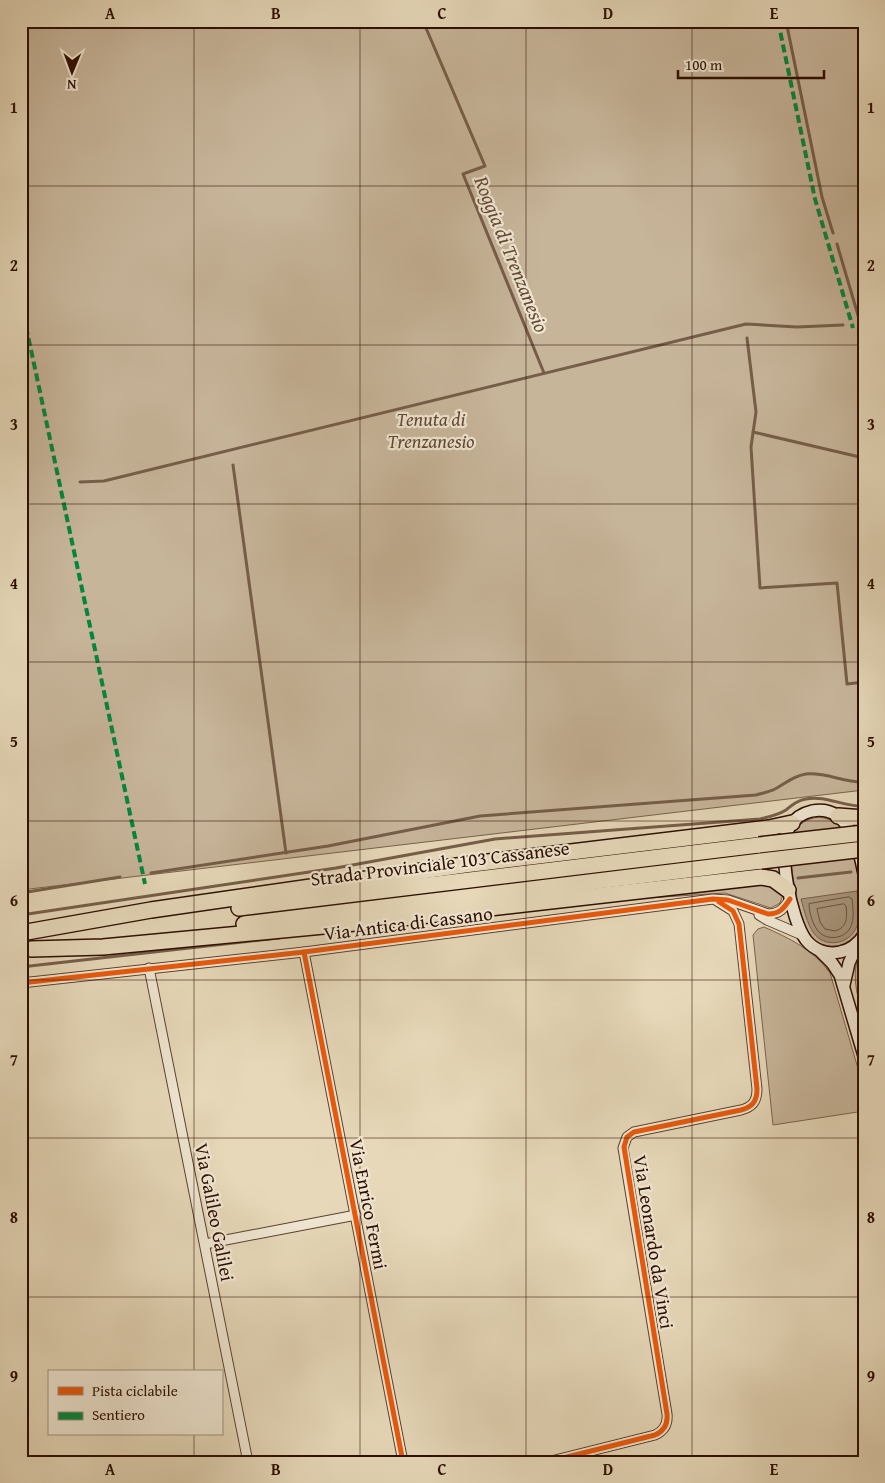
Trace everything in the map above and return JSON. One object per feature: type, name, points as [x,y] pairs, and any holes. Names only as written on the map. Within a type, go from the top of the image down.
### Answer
[{"type":"highway","points":[[838,816],[864,818]]},
{"type":"highway","points":[[21,933],[151,910],[455,866],[792,824]]},
{"type":"highway","name":"Strada Provinciale 103 Cassanese","points":[[21,933],[864,833]]},
{"type":"highway","name":"Strada Provinciale 103 Cassanese","points":[[26,950],[864,850]]},
{"type":"highway","points":[[26,950],[103,947],[376,921],[762,878],[774,880],[789,894]]},
{"type":"main road","points":[[864,874],[859,851],[852,834],[847,824],[838,816],[827,811],[814,811],[802,815],[786,833],[784,842],[789,894],[802,934],[835,967],[844,986],[864,1056]]},
{"type":"main road","points":[[819,950],[830,953],[842,952],[853,947],[861,938]]},
{"type":"main road","points":[[844,986],[850,960],[861,938]]},
{"type":"street","name":"Via Antica di Cassano","points":[[21,982],[304,952],[714,899],[728,900],[748,908],[774,914],[784,908],[789,894]]},
{"type":"street","points":[[714,899],[733,911],[739,924]]},
{"type":"street","name":"Via Antica di Cassano","points":[[748,908],[767,920],[802,934]]},
{"type":"street","points":[[739,924],[740,914],[748,908]]},
{"type":"street","name":"Via Leonardo da Vinci","points":[[547,1462],[655,1435],[662,1430],[667,1422],[668,1414],[624,1157],[624,1145],[627,1137],[634,1132],[741,1110],[750,1107],[755,1101],[757,1090],[739,924]]},
{"type":"street","name":"Via Enrico Fermi","points":[[304,952],[403,1462]]},
{"type":"street","name":"Via Galileo Galilei","points":[[149,968],[248,1462]]},
{"type":"street","points":[[204,1244],[356,1215]]},
{"type":"green space","name":"Tenuta di Trenzanesio","points":[[21,21],[864,21],[864,790],[21,890]]},
{"type":"green space","points":[[818,817],[839,825],[850,844],[858,874],[862,905],[860,927],[850,941],[838,946],[818,943],[811,936],[802,915],[794,885],[791,854],[794,833],[804,822]]},
{"type":"green space","points":[[761,879],[783,895],[780,903],[771,908],[725,893],[648,898],[614,897]]},
{"type":"green space","points":[[764,927],[792,940],[809,951],[830,973],[864,1089],[864,1111],[773,1125],[753,935],[758,929]]},
{"type":"green space","points":[[864,949],[864,1022],[857,994],[855,975],[856,965]]},
{"type":"water","points":[[857,891],[858,918],[854,932],[843,941],[836,943],[824,941],[818,937],[809,925],[801,899]]},
{"type":"waterway","name":"Roggia di Trenzanesio","points":[[423,21],[485,166],[463,174],[544,373]]},
{"type":"waterway","points":[[786,21],[822,197],[833,233]]},
{"type":"waterway","points":[[837,244],[860,322]]},
{"type":"waterway","points":[[80,482],[104,481],[746,324],[797,327],[843,325]]},
{"type":"waterway","points":[[747,338],[756,412],[751,447],[760,588],[837,583],[847,684],[864,682]]},
{"type":"waterway","points":[[753,432],[864,458]]},
{"type":"waterway","points":[[233,465],[286,853]]},
{"type":"waterway","points":[[151,873],[328,846],[480,816],[756,795],[773,790],[793,778],[806,774],[864,782]]},
{"type":"waterway","points":[[21,915],[336,868],[495,839],[760,819],[780,813],[800,800],[813,798],[864,806]]},
{"type":"waterway","points":[[798,878],[851,872]]},
{"type":"waterway","points":[[21,893],[120,877]]},
{"type":"waterway","points":[[21,967],[279,938]]},
{"type":"marked path","points":[[778,21],[815,199],[853,328]]},
{"type":"marked path","points":[[21,303],[145,884]]},
{"type":"cycle path","points":[[21,983],[304,952],[713,899],[728,900],[772,914],[781,910],[790,899]]},
{"type":"cycle path","points":[[547,1462],[655,1435],[666,1424],[667,1414],[624,1147],[627,1137],[634,1132],[741,1110],[755,1101],[757,1089],[739,924],[733,911],[719,902]]},
{"type":"cycle path","points":[[304,952],[403,1462]]}]
